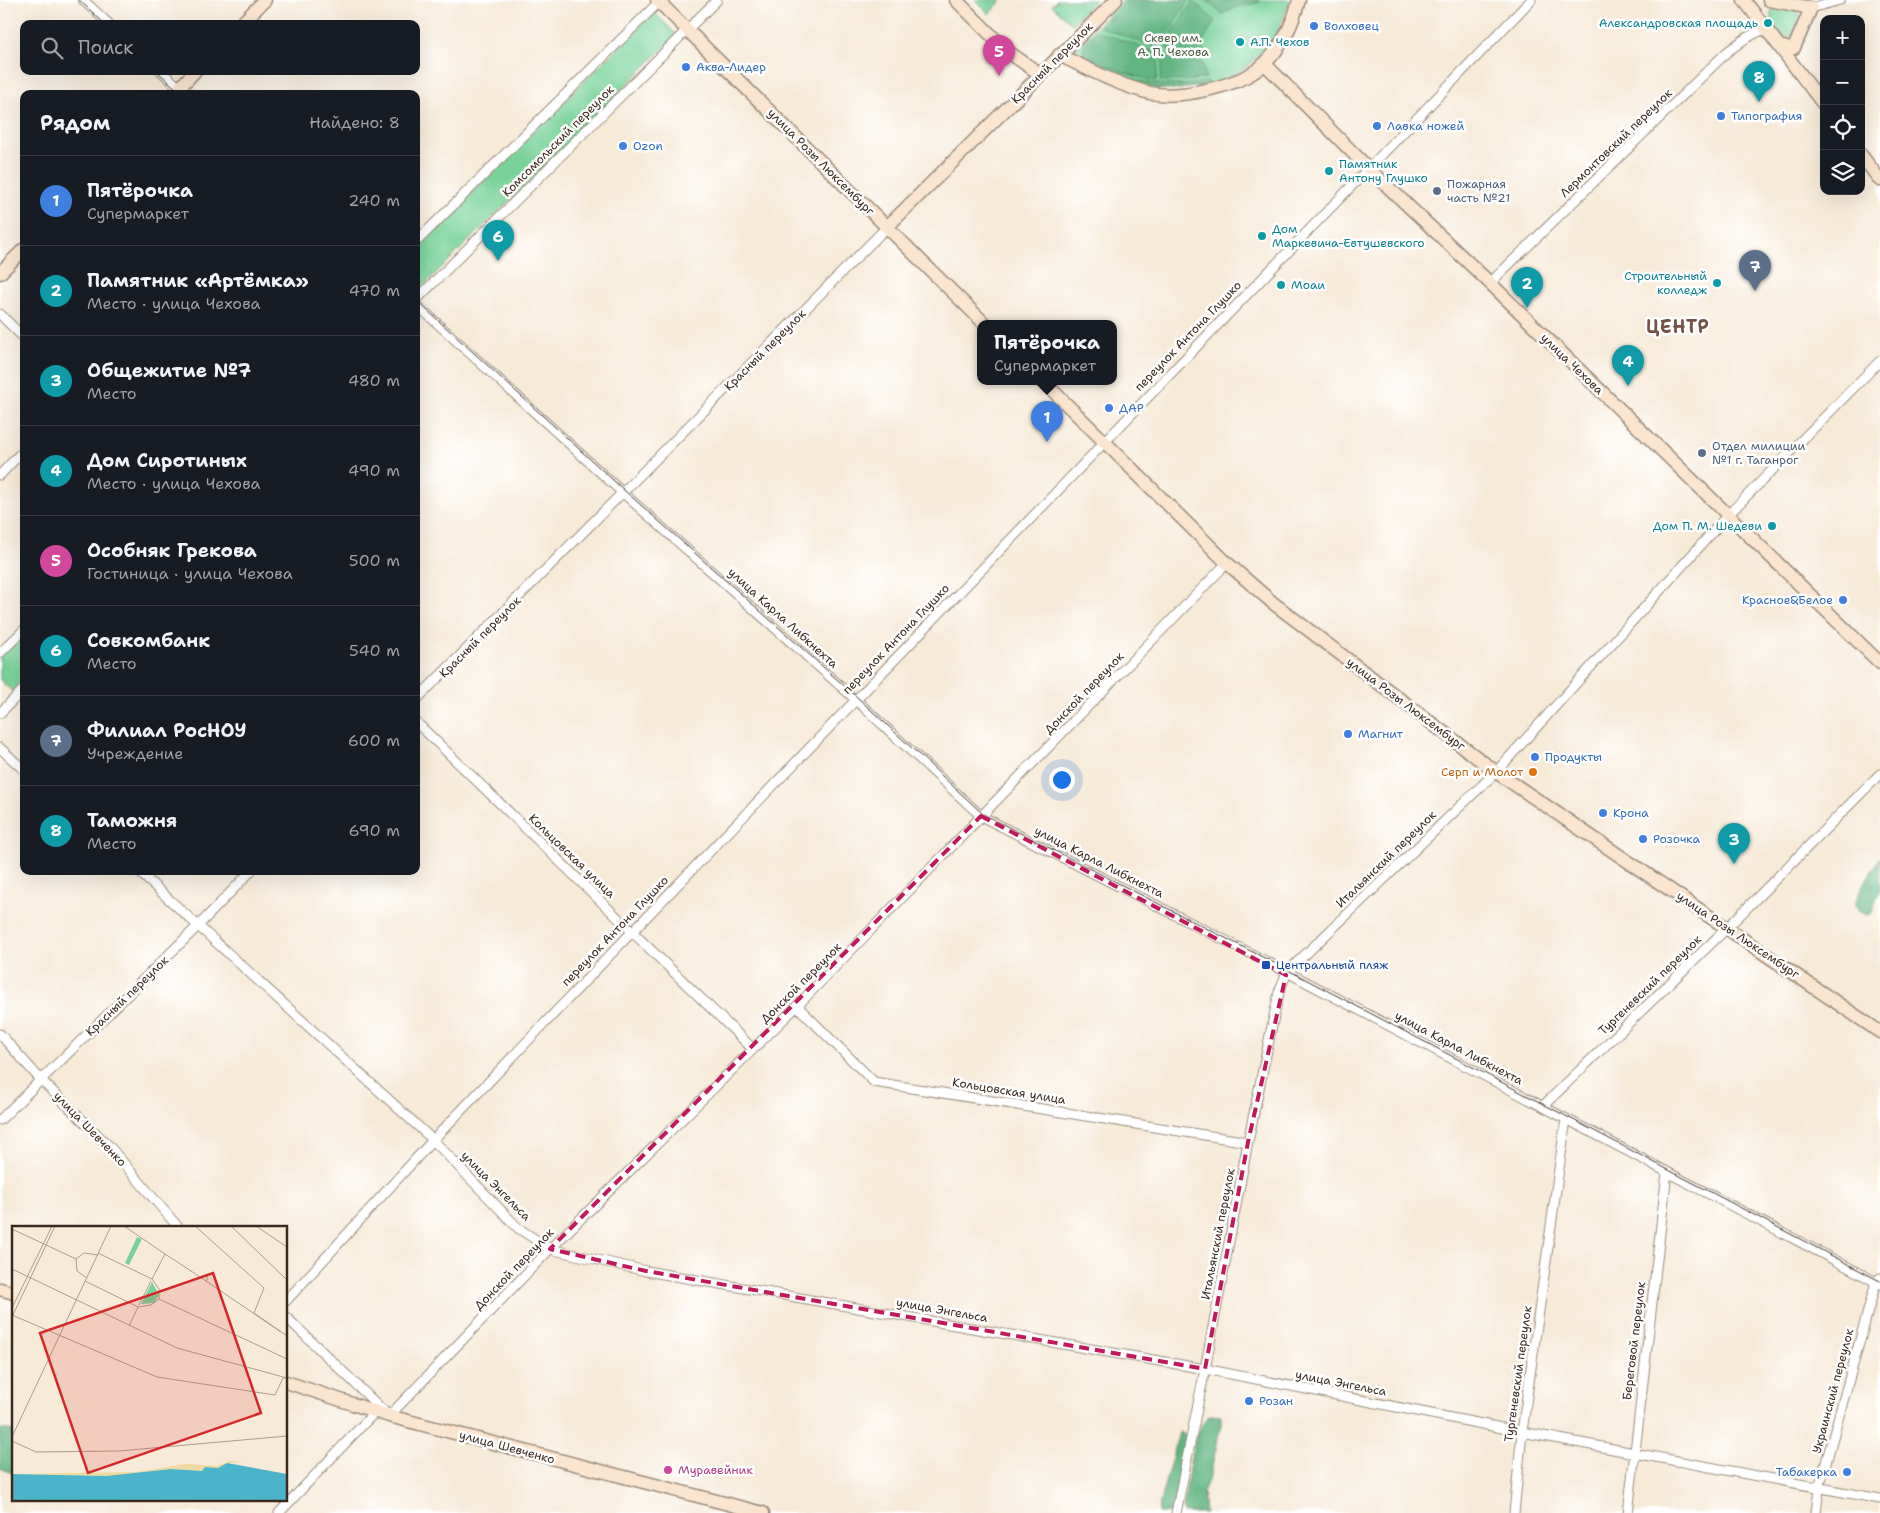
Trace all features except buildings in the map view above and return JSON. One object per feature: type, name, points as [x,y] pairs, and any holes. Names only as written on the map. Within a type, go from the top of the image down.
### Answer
[{"type":"street","points":[[83,0],[105,20]]},
{"type":"street","points":[[245,20],[265,0]]},
{"type":"street","name":"Комсомольский переулок","points":[[420,296],[717,0]]},
{"type":"street","points":[[956,0],[1007,51],[1040,74]]},
{"type":"street","name":"Красный переулок","points":[[420,696],[1116,0]]},
{"type":"street","points":[[1059,55],[1109,80],[1152,93],[1172,95],[1212,89],[1244,77],[1265,64],[1287,33],[1299,0]]},
{"type":"street","name":"переулок Антона Глушко","points":[[288,1299],[433,1140],[632,932],[1531,0]]},
{"type":"street","points":[[1744,0],[1820,100]]},
{"type":"street","points":[[1763,24],[1761,8],[1770,0],[1811,8],[1840,0]]},
{"type":"street","points":[[420,238],[659,1]]},
{"type":"street","name":"улица Розы Люксембург","points":[[659,1],[981,320]]},
{"type":"street","points":[[1780,46],[1790,49],[1794,48],[1811,8]]},
{"type":"street","name":"Лермонтовский переулок","points":[[1490,283],[1728,52],[1763,24]]},
{"type":"street","points":[[1795,66],[1797,43]]},
{"type":"street","name":"улица Чехова","points":[[1265,64],[1368,168],[1490,283],[1880,663]]},
{"type":"street","points":[[165,75],[178,90]]},
{"type":"street","points":[[181,90],[192,75]]},
{"type":"street","points":[[1865,160],[1880,180]]},
{"type":"street","points":[[0,273],[20,252]]},
{"type":"street","name":"улица Карла Либкнехта","points":[[420,308],[623,493],[855,699],[981,816],[1286,972],[1879,1281]]},
{"type":"street","points":[[0,314],[20,334]]},
{"type":"street","name":"Итальянский переулок","points":[[1176,1513],[1248,1142],[1279,992],[1286,972],[1496,772],[1728,515],[1880,362]]},
{"type":"street","name":"улица Розы Люксембург","points":[[1047,385],[1227,563],[1273,603],[1496,772],[1728,927],[1880,1032]]},
{"type":"street","points":[[0,475],[20,456]]},
{"type":"street","name":"Донской переулок","points":[[389,1416],[550,1249],[797,1006],[1227,563]]},
{"type":"street","points":[[0,653],[20,634]]},
{"type":"street","points":[[0,713],[20,693]]},
{"type":"street","name":"Кольцовская улица","points":[[420,726],[753,1048]]},
{"type":"street","points":[[0,748],[20,766]]},
{"type":"street","name":"Тургеневский переулок","points":[[1543,1106],[1728,927],[1880,774]]},
{"type":"street","name":"улица Энгельса","points":[[142,875],[433,1140],[518,1228],[550,1249],[646,1271],[1205,1369],[1522,1432],[1880,1499]]},
{"type":"street","name":"Красный переулок","points":[[0,1120],[199,926],[247,875]]},
{"type":"street","name":"Кольцовская улица","points":[[797,1006],[874,1082],[1248,1142]]},
{"type":"street","name":"улица Шевченко","points":[[0,1034],[41,1080],[109,1146],[177,1226]]},
{"type":"street","name":"Тургеневский переулок","points":[[1514,1513],[1522,1432],[1566,1119]]},
{"type":"street","name":"Береговой переулок","points":[[1628,1513],[1633,1453],[1667,1172]]},
{"type":"street","name":"Украинский переулок","points":[[1816,1513],[1820,1488],[1879,1281]]},
{"type":"street","name":"улица Шевченко","points":[[288,1319],[389,1416],[763,1513]]},
{"type":"street","points":[[288,1383],[389,1416]]},
{"type":"street","points":[[280,1513],[375,1412]]},
{"type":"highlighted area","points":[[981,816],[1286,975],[1248,1142],[1205,1369],[646,1271],[550,1249]]},
{"type":"green space","points":[[975,0],[1002,0],[989,14]]},
{"type":"green space","points":[[1057,0],[1095,0],[1072,24],[1052,5]]},
{"type":"green space","name":"Сквер им. А. П. Чехова","points":[[1123,0],[1290,0],[1277,34],[1261,54],[1241,71],[1210,86],[1157,90],[1079,60],[1075,55],[1076,47]]},
{"type":"green space","points":[[1127,0],[1189,0],[1157,48],[1100,27]]},
{"type":"green space","points":[[1206,0],[1259,0],[1259,3],[1238,6],[1222,14]]},
{"type":"green space","points":[[1193,1],[1215,21],[1204,39],[1202,59],[1169,51],[1167,47],[1173,31]]},
{"type":"green space","points":[[1778,6],[1801,12],[1792,37],[1783,36],[1771,19],[1771,11]]},
{"type":"green space","points":[[654,12],[677,35],[421,288],[420,244]]},
{"type":"green space","points":[[1096,31],[1156,52],[1159,57],[1156,81],[1118,70],[1100,62],[1083,51],[1085,43]]},
{"type":"green space","points":[[1079,53],[1108,71],[1140,81],[1174,85],[1208,82],[1209,85],[1172,90],[1144,87],[1086,64],[1077,55]]},
{"type":"green space","points":[[1168,55],[1202,63],[1206,78],[1160,81],[1163,58]]},
{"type":"green space","points":[[20,637],[20,687],[14,693],[0,680],[0,657]]},
{"type":"green space","points":[[1880,858],[1880,892],[1872,913],[1867,915],[1859,911],[1855,905],[1863,886]]},
{"type":"green space","points":[[1210,1415],[1221,1416],[1221,1425],[1210,1476],[1203,1492],[1205,1513],[1184,1513],[1188,1472],[1194,1445],[1203,1423]]},
{"type":"green space","points":[[0,1429],[12,1431],[12,1473],[0,1468]]},
{"type":"green space","points":[[1179,1432],[1187,1436],[1178,1513],[1159,1513],[1160,1501]]},
{"type":"tram line","points":[[79,0],[101,20]]},
{"type":"tram line","points":[[161,75],[178,90]]},
{"type":"tram line","points":[[420,304],[625,491],[857,697],[983,814],[1288,970],[1880,1281]]},
{"type":"place","name":"Александровская площадь","points":[[1768,23]]},
{"type":"place","name":"Волховец","points":[[1314,26]]},
{"type":"place","name":"А.П. Чехов","points":[[1240,42]]},
{"type":"place","name":"Аква-Лидер","points":[[686,67]]},
{"type":"place","name":"Особняк Грекова","points":[[999,76]]},
{"type":"place","name":"Таможня","points":[[1759,102]]},
{"type":"place","name":"Типография","points":[[1721,116]]},
{"type":"place","name":"Лавка ножей","points":[[1377,126]]},
{"type":"place","name":"Ozon","points":[[623,146]]},
{"type":"place","name":"Памятник Антону Глушко","points":[[1329,171]]},
{"type":"place","name":"Пожарная часть №21","points":[[1437,191]]},
{"type":"place","name":"Дом Маркевича-Евтушевского","points":[[1262,236]]},
{"type":"place","name":"Совкомбанк","points":[[498,261]]},
{"type":"place","name":"Строительный колледж","points":[[1717,283]]},
{"type":"place","name":"Моаи","points":[[1281,285]]},
{"type":"place","name":"Филиал РосНОУ","points":[[1755,291]]},
{"type":"place","name":"Памятник «Артёмка»","points":[[1527,308]]},
{"type":"place","name":"Дом Сиротиных","points":[[1628,386]]},
{"type":"place","name":"ДАР","points":[[1109,408]]},
{"type":"place","name":"Пятёрочка","points":[[1047,442]]},
{"type":"place","name":"Отдел милиции №1 г. Таганрог","points":[[1702,453]]},
{"type":"place","name":"Дом П. М. Шедеви","points":[[1772,526]]},
{"type":"place","name":"Красное&Белое","points":[[1843,600]]},
{"type":"place","name":"Магнит","points":[[1348,734]]},
{"type":"place","name":"Продукты","points":[[1535,757]]},
{"type":"place","name":"Серп и Молот","points":[[1533,772]]},
{"type":"place","name":"Крона","points":[[1603,813]]},
{"type":"place","name":"Розочка","points":[[1643,839]]},
{"type":"place","name":"Общежитие №7","points":[[1734,864]]},
{"type":"place","name":"Центральный пляж","points":[[1266,965]]},
{"type":"place","name":"Розан","points":[[1249,1401]]},
{"type":"place","name":"Муравейник","points":[[668,1470]]},
{"type":"place","name":"Табакерка","points":[[1847,1472]]},
{"type":"district","name":"ЦЕНТР","points":[[1678,327]]}]
